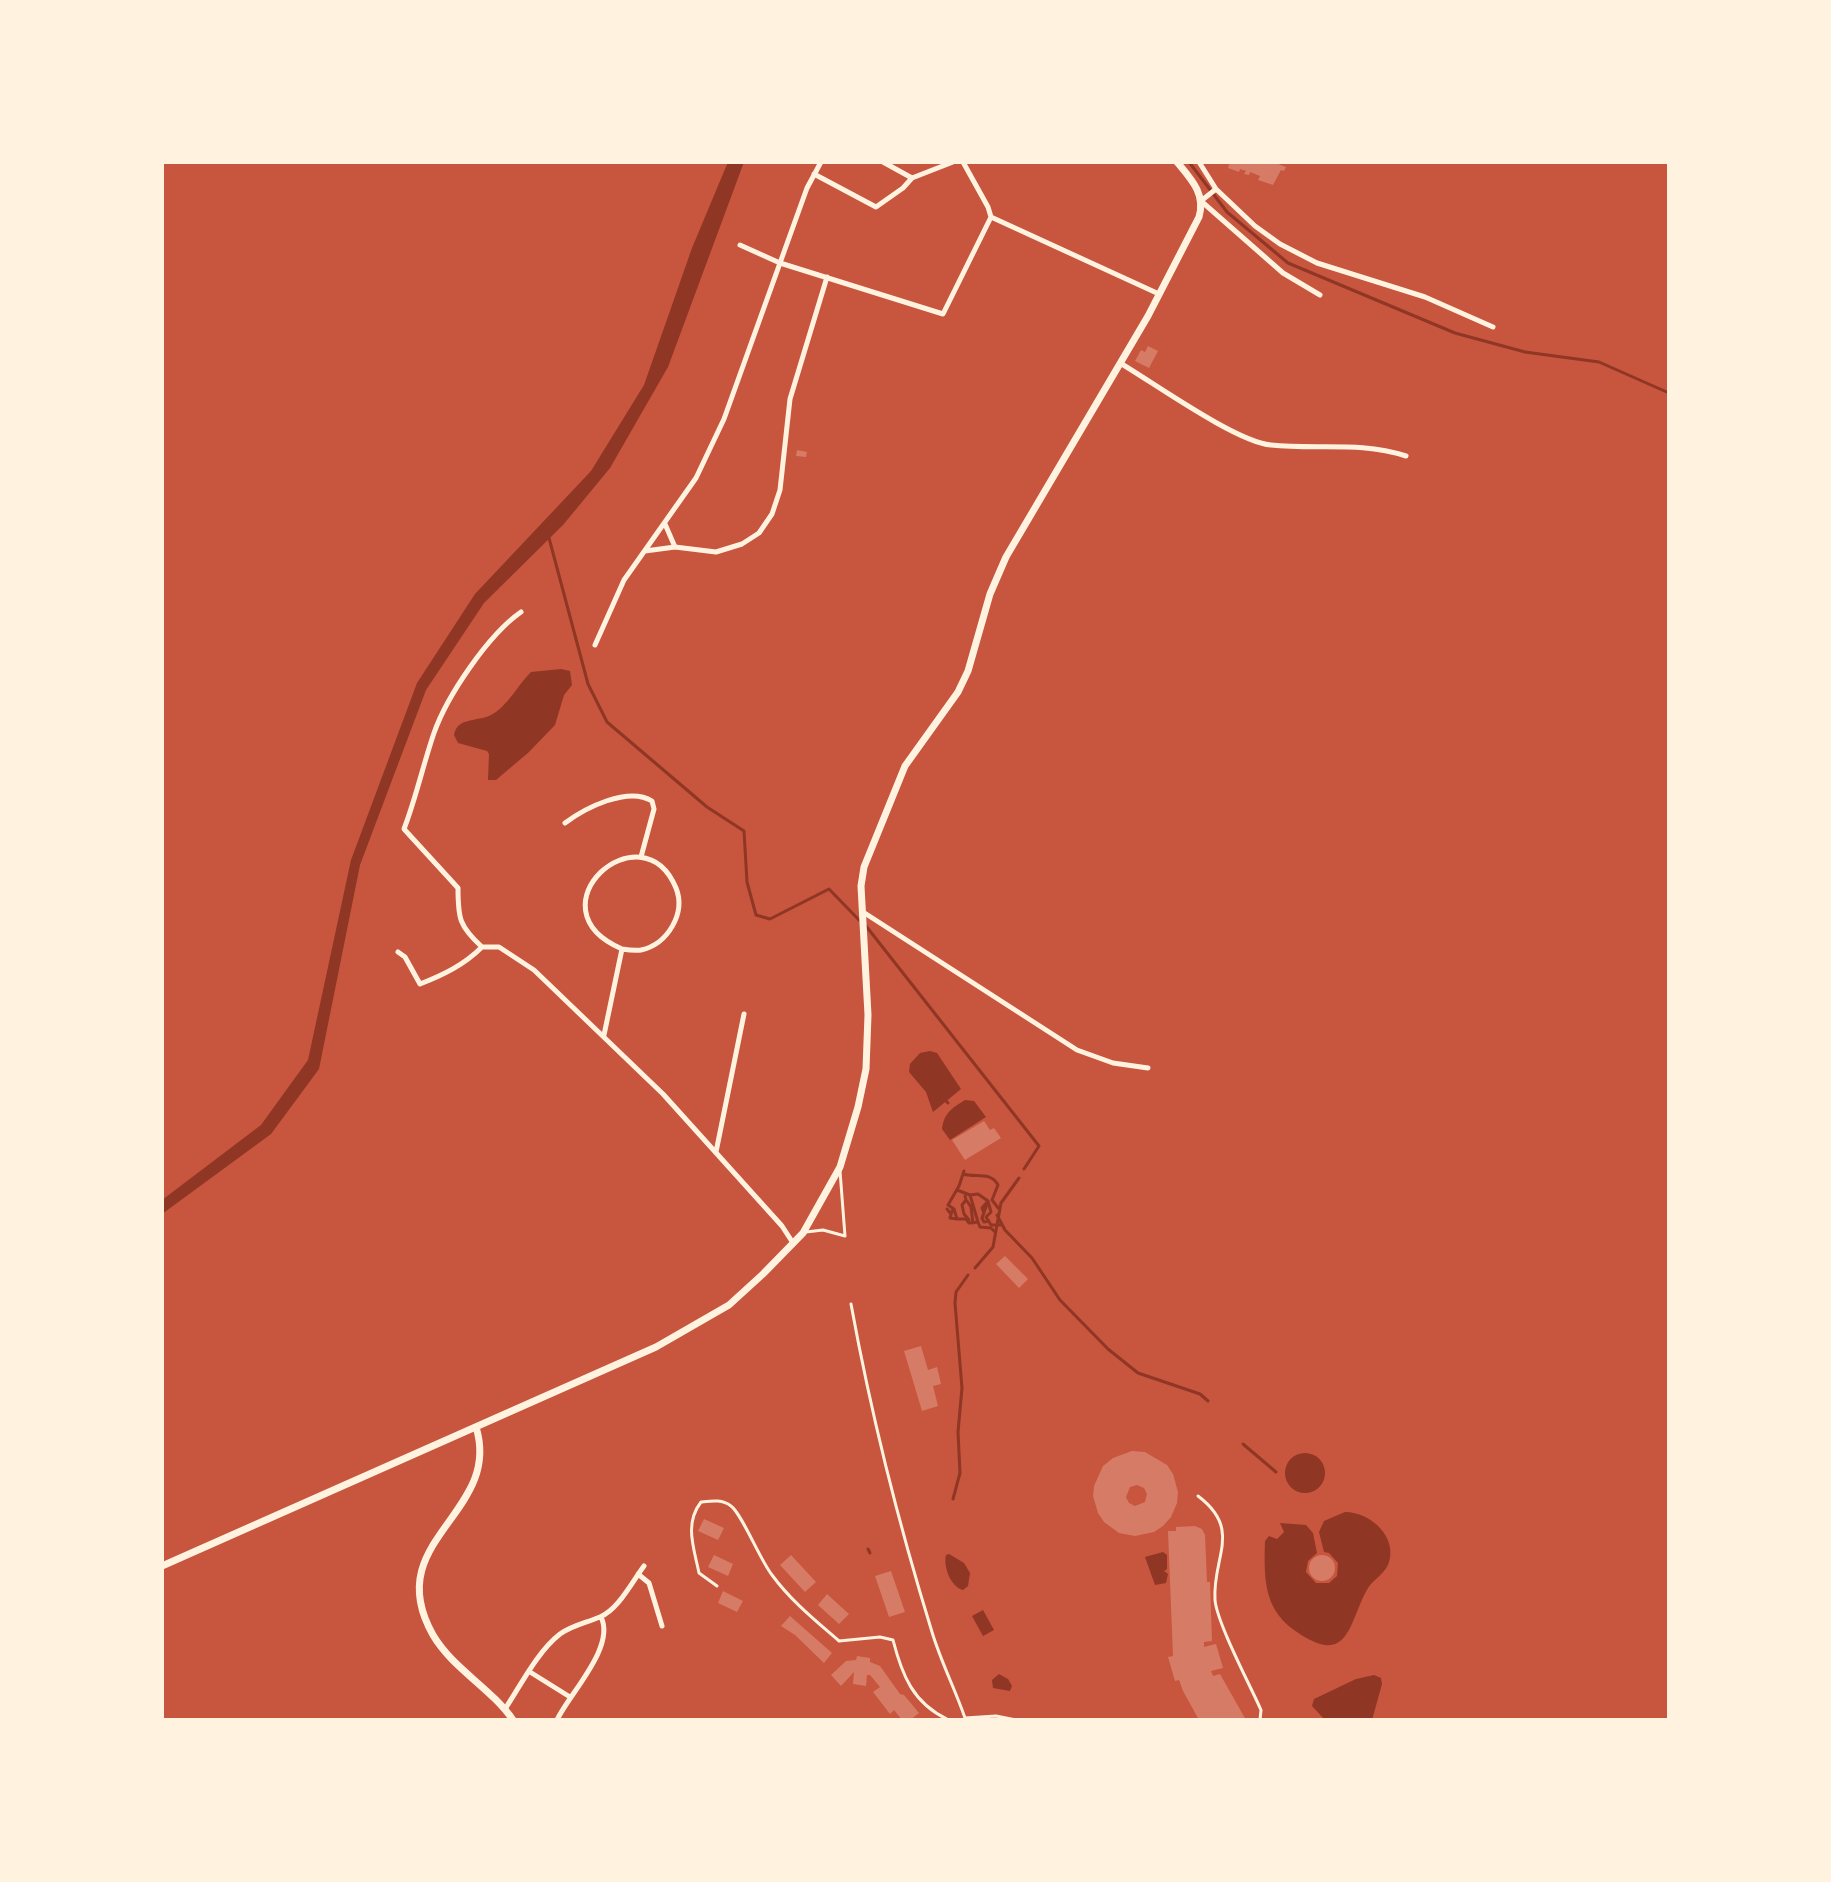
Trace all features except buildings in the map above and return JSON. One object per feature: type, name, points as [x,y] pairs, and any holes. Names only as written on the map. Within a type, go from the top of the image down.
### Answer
[{"type":"street","points":[[595,645],[624,580],[696,478],[724,419],[807,188],[821,162]]},
{"type":"street","points":[[883,162],[912,178]]},
{"type":"street","points":[[814,174],[876,207],[912,178],[953,162]]},
{"type":"street","points":[[963,162],[991,217],[1159,294]]},
{"type":"street","points":[[1177,162],[1195,186],[1201,201],[1283,273],[1320,295]]},
{"type":"street","points":[[1199,162],[1216,189],[1255,226],[1280,244],[1317,263],[1425,297],[1493,327]]},
{"type":"street","points":[[162,1566],[389,1467],[693,1327],[729,1305],[803,1233],[840,1167],[866,1069],[868,1015],[861,886],[864,867],[905,766],[958,692],[968,671],[990,594],[1006,557],[1159,294],[1199,217],[1201,201],[1216,189]]},
{"type":"street","points":[[740,245],[780,263],[943,314],[991,217]]},
{"type":"street","points":[[644,552],[675,547],[716,552],[742,544],[759,533],[772,514],[780,490],[790,399],[827,277]]},
{"type":"street","points":[[1120,363],[1245,438],[1269,445],[1363,446],[1406,456]]},
{"type":"street","points":[[665,524],[675,547]]},
{"type":"street","points":[[521,612],[510,620],[466,672],[434,731],[422,780],[404,829],[458,888],[458,912],[463,931],[482,947],[499,947],[534,970],[604,1036],[663,1094],[782,1226],[793,1243]]},
{"type":"street","points":[[565,823],[600,803],[646,797],[652,801],[654,809],[641,857]]},
{"type":"street","points":[[641,857],[658,865],[671,878],[678,895],[678,913],[671,930],[658,943],[641,950],[622,949],[605,942],[593,929],[586,912],[586,894],[593,877],[606,864],[623,858],[641,857]]},
{"type":"street","points":[[863,912],[1077,1050],[1113,1063],[1148,1068]]},
{"type":"street","points":[[398,952],[405,957],[420,984],[451,971],[482,947]]},
{"type":"street","points":[[604,1036],[622,949]]},
{"type":"street","points":[[716,1153],[744,1014]]},
{"type":"street","points":[[476,1427],[481,1446],[479,1472],[467,1497],[430,1545],[423,1563],[421,1598],[424,1615],[445,1654],[513,1720]]},
{"type":"street","points":[[505,1709],[546,1648],[560,1634],[580,1623],[601,1617],[610,1610],[644,1566]]},
{"type":"street","points":[[638,1574],[649,1583],[662,1626]]},
{"type":"street","points":[[557,1720],[603,1644],[605,1624],[601,1617]]},
{"type":"street","points":[[530,1672],[570,1697]]},
{"type":"lane","points":[[803,1233],[823,1230],[845,1236],[840,1167]]},
{"type":"lane","points":[[851,1304],[916,1580],[954,1693],[965,1718],[996,1716],[1016,1720]]},
{"type":"lane","points":[[1198,1496],[1214,1508],[1221,1525],[1223,1540],[1215,1600],[1261,1710],[1260,1720]]},
{"type":"lane","points":[[717,1586],[699,1573],[690,1530],[693,1511],[701,1502],[716,1500],[731,1506],[741,1519],[773,1578],[839,1641],[880,1637],[893,1640],[902,1675],[932,1711],[947,1719]]},
{"type":"shaded area","points":[[728,162],[744,162],[668,367],[610,468],[563,525],[484,603],[426,690],[360,865],[319,1069],[271,1134],[162,1214],[162,1200],[261,1125],[308,1060],[351,860],[417,683],[475,594],[591,471],[644,385],[692,248]]},
{"type":"shaded area","points":[[570,671],[572,685],[564,695],[555,725],[496,780],[488,780],[489,754],[458,743],[454,735],[456,729],[463,723],[497,711],[531,672]]},
{"type":"shaded area","points":[[920,1053],[937,1053],[961,1089],[933,1112],[926,1092],[909,1072],[910,1064]]},
{"type":"shaded area","points":[[965,1100],[974,1101],[986,1117],[950,1140],[942,1129],[945,1119],[953,1108]]},
{"type":"shaded area","points":[[1305,1453],[1319,1459],[1325,1473],[1319,1487],[1305,1493],[1291,1487],[1285,1473],[1291,1459]]},
{"type":"shaded area","points":[[1345,1512],[1364,1516],[1380,1528],[1390,1545],[1390,1555],[1388,1565],[1368,1588],[1344,1637],[1337,1643],[1326,1645],[1294,1630],[1276,1612],[1266,1579],[1265,1541],[1269,1536],[1277,1539],[1284,1532],[1280,1523],[1306,1525],[1313,1533],[1317,1553],[1308,1561],[1306,1572],[1316,1583],[1329,1583],[1337,1576],[1338,1563],[1324,1552],[1319,1532],[1324,1521]]},
{"type":"shaded area","points":[[1163,1552],[1167,1555],[1167,1569],[1164,1571],[1168,1574],[1166,1583],[1155,1585],[1145,1557]]},
{"type":"shaded area","points":[[949,1554],[964,1563],[970,1573],[968,1586],[963,1590],[949,1576],[945,1560]]},
{"type":"shaded area","points":[[983,1610],[994,1630],[983,1636],[972,1616]]},
{"type":"shaded area","points":[[999,1674],[1008,1679],[1012,1686],[1010,1691],[993,1688],[992,1680]]},
{"type":"shaded area","points":[[1374,1675],[1381,1678],[1382,1684],[1372,1720],[1325,1720],[1312,1706],[1314,1699],[1356,1679]]},
{"type":"waterway","points":[[1189,162],[1227,212],[1288,263],[1455,333],[1525,352],[1599,362],[1669,393]]},
{"type":"waterway","points":[[549,538],[588,684],[607,722],[707,807],[744,831],[747,882],[756,915],[770,919],[829,889],[860,921]]},
{"type":"waterway","points":[[866,926],[1039,1146],[1024,1169]]},
{"type":"waterway","points":[[945,1100],[948,1103]]},
{"type":"waterway","points":[[964,1171],[948,1205],[954,1209],[957,1219],[978,1222],[980,1227],[991,1228],[995,1232]]},
{"type":"waterway","points":[[963,1174],[987,1176],[995,1181],[998,1185],[992,1200],[999,1209]]},
{"type":"waterway","points":[[975,1268],[993,1247],[1001,1203],[1019,1178]]},
{"type":"waterway","points":[[957,1190],[970,1195],[978,1222]]},
{"type":"waterway","points":[[970,1195],[978,1194],[988,1201],[982,1208],[984,1213]]},
{"type":"waterway","points":[[965,1196],[962,1205],[969,1220]]},
{"type":"waterway","points":[[967,1201],[973,1223]]},
{"type":"waterway","points":[[988,1201],[991,1212],[986,1217],[991,1225],[1002,1225]]},
{"type":"waterway","points":[[987,1204],[982,1218],[984,1222],[989,1221]]},
{"type":"waterway","points":[[947,1209],[951,1214]]},
{"type":"waterway","points":[[952,1211],[950,1218],[957,1219]]},
{"type":"waterway","points":[[997,1215],[1005,1230],[1032,1258],[1060,1300],[1108,1349],[1138,1373],[1200,1394],[1208,1401]]},
{"type":"waterway","points":[[953,1499],[960,1473],[958,1432],[962,1388],[955,1303],[956,1292],[968,1275]]},
{"type":"waterway","points":[[1243,1444],[1276,1472]]},
{"type":"waterway","points":[[868,1549],[870,1553]]}]
